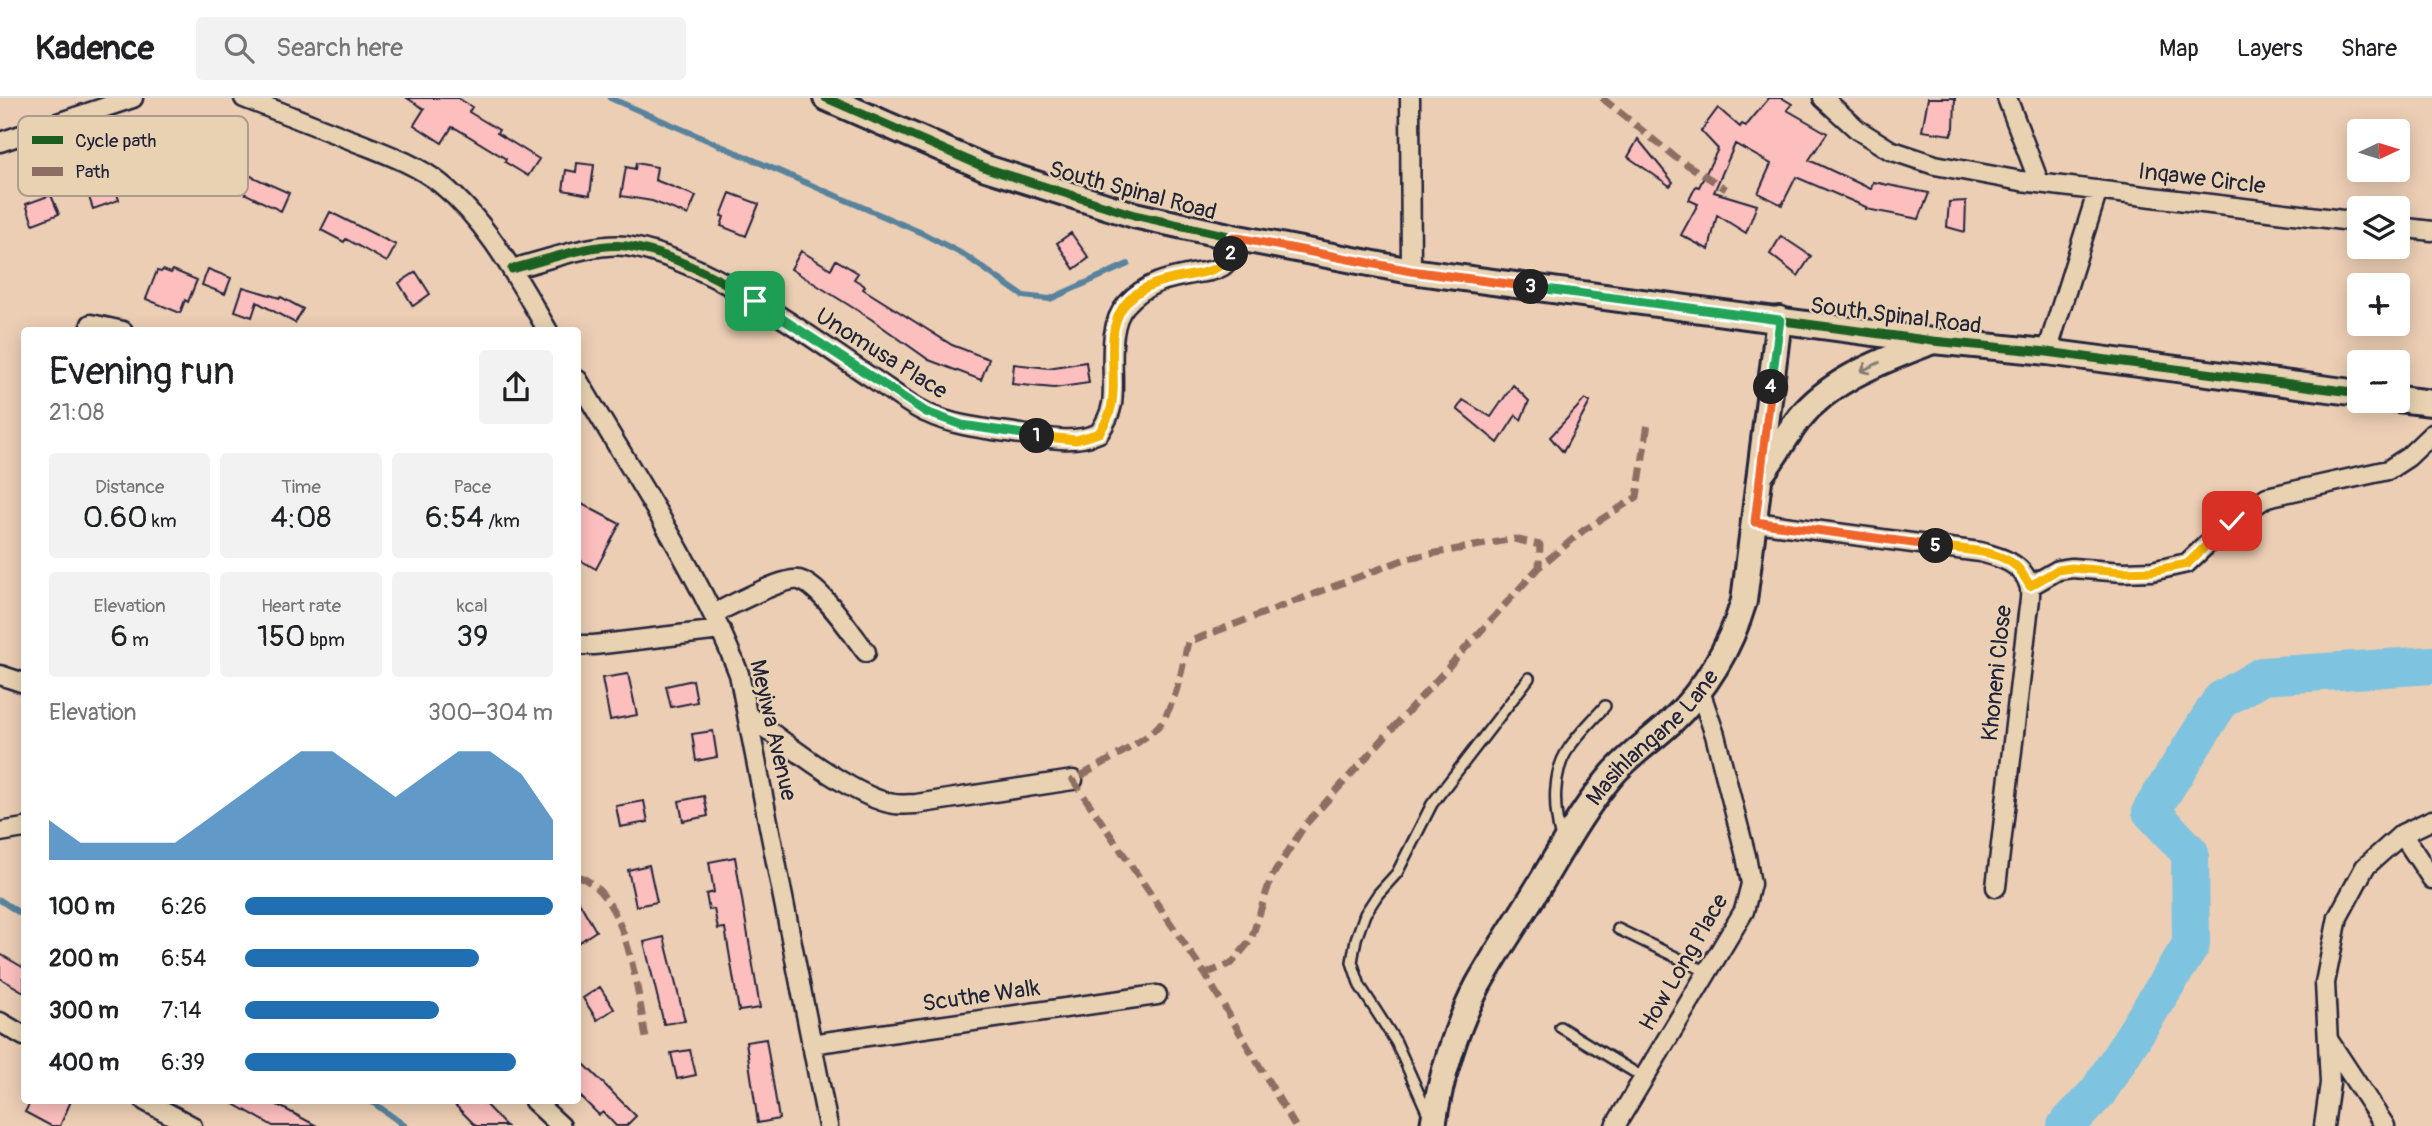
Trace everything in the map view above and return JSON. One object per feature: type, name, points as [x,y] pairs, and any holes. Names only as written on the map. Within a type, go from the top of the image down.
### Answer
[{"type":"street","points":[[79,116],[133,98]]},
{"type":"street","points":[[244,98],[386,154],[421,170],[440,183],[460,202],[512,269],[546,327]]},
{"type":"street","name":"South Spinal Road","points":[[826,98],[986,168],[1134,215],[1233,237],[1411,271],[1933,341],[2047,352],[2347,391]]},
{"type":"street","points":[[1410,98],[1411,271]]},
{"type":"street","name":"Inqawe Circle","points":[[1823,98],[1858,130],[1890,150],[1935,165],[2098,190],[2347,221]]},
{"type":"street","points":[[2007,98],[2039,182]]},
{"type":"street","points":[[0,142],[18,136]]},
{"type":"street","points":[[2047,352],[2098,190]]},
{"type":"street","points":[[2410,228],[2432,231]]},
{"type":"street","name":"Unomusa Place","points":[[512,269],[602,246],[622,246],[660,254],[680,261],[755,301],[926,412],[962,425],[1076,440],[1099,433],[1112,407],[1114,341],[1117,320],[1123,307],[1150,284],[1212,271],[1224,265],[1230,256],[1233,237]]},
{"type":"street","name":"Masihlangane Lane","points":[[1433,1126],[1455,1043],[1478,986],[1563,846],[1593,799],[1614,773],[1672,721],[1700,691],[1735,632],[1744,601],[1780,320]]},
{"type":"street","points":[[91,324],[105,327]]},
{"type":"street","points":[[1759,476],[1799,419],[1836,386],[1874,364],[1933,341]]},
{"type":"street","name":"Meyiwa Avenue","points":[[581,385],[649,495],[717,622],[739,674],[828,1126]]},
{"type":"street","points":[[2410,400],[2432,403]]},
{"type":"street","points":[[2030,586],[2057,570],[2072,568],[2152,571],[2187,564],[2232,521],[2267,497],[2388,470],[2408,457],[2432,434]]},
{"type":"street","name":"Khoneni Close","points":[[1755,522],[1980,552],[2004,558],[2019,568],[2030,586],[2028,614],[1996,887]]},
{"type":"street","points":[[586,645],[717,622],[771,588],[797,579],[812,586],[866,652]]},
{"type":"street","points":[[0,675],[21,682]]},
{"type":"street","name":"How Long Place","points":[[1615,1126],[1744,911],[1751,884],[1715,735],[1700,691]]},
{"type":"street","points":[[749,716],[850,786],[894,804],[916,804],[1073,780]]},
{"type":"street","points":[[2324,1126],[2330,1083],[2325,983],[2338,917],[2365,867],[2402,834],[2432,820]]},
{"type":"street","points":[[0,832],[21,828]]},
{"type":"street","points":[[2402,834],[2432,879]]},
{"type":"street","name":"Scuthe Walk","points":[[811,1044],[1157,995]]},
{"type":"street","points":[[0,1022],[21,1034]]},
{"type":"street","points":[[2329,1040],[2385,1126]]},
{"type":"street","points":[[151,1104],[192,1126]]},
{"type":"street","points":[[537,1104],[561,1126]]},
{"type":"lane","points":[[1433,1126],[1396,1042],[1360,986],[1352,962],[1356,939],[1365,914],[1397,873],[1432,804],[1529,678]]},
{"type":"lane","points":[[1563,846],[1555,811],[1559,767],[1567,750],[1605,706]]},
{"type":"lane","points":[[1618,929],[1707,972]]},
{"type":"lane","points":[[1560,1027],[1644,1078]]},
{"type":"building","points":[[407,98],[458,98],[472,107],[469,112],[539,159],[528,176],[505,162],[506,159],[452,127],[442,143],[414,125],[424,109]]},
{"type":"building","points":[[1769,98],[1782,98],[1792,104],[1787,110],[1827,133],[1809,160],[1871,189],[1873,182],[1929,193],[1919,219],[1866,209],[1796,177],[1782,205],[1758,193],[1771,164],[1735,144],[1714,192],[1757,205],[1746,233],[1717,215],[1709,250],[1681,235],[1698,204],[1689,200],[1696,186],[1699,187],[1718,149],[1701,131],[1718,108],[1740,127],[1742,124],[1746,126]]},
{"type":"building","points":[[1928,98],[1955,98],[1954,128],[1951,135],[1922,131]]},
{"type":"building","points":[[1638,139],[1673,182],[1670,186],[1628,157]]},
{"type":"building","points":[[577,163],[594,165],[590,195],[563,190],[566,170],[576,172]]},
{"type":"building","points":[[636,163],[657,167],[655,180],[696,196],[688,215],[652,201],[621,196],[626,167],[635,169]]},
{"type":"building","points":[[248,175],[289,193],[281,211],[248,195]]},
{"type":"building","points":[[730,193],[759,204],[746,236],[721,226],[724,217],[721,216]]},
{"type":"building","points":[[51,196],[59,214],[33,224],[26,204]]},
{"type":"building","points":[[89,196],[118,196],[119,200],[93,209]]},
{"type":"building","points":[[1966,201],[1965,232],[1947,227],[1949,202]]},
{"type":"building","points":[[330,212],[396,245],[387,262],[346,239],[344,242],[321,230]]},
{"type":"building","points":[[1071,233],[1089,258],[1074,269],[1057,243]]},
{"type":"building","points":[[1781,236],[1811,256],[1798,276],[1770,254]]},
{"type":"building","points":[[801,251],[831,269],[836,260],[858,273],[854,279],[865,286],[863,289],[952,345],[989,359],[981,380],[929,360],[871,319],[791,269]]},
{"type":"building","points":[[208,269],[231,278],[225,294],[202,285]]},
{"type":"building","points":[[173,270],[197,280],[180,313],[146,299],[157,271],[171,273]]},
{"type":"building","points":[[416,272],[430,294],[413,306],[399,283]]},
{"type":"building","points":[[243,287],[281,297],[303,309],[295,323],[257,302],[252,317],[235,311]]},
{"type":"building","points":[[1086,362],[1089,383],[1054,388],[1012,384],[1014,364],[1048,368]]},
{"type":"building","points":[[1513,385],[1529,401],[1521,420],[1516,415],[1498,443],[1457,409],[1463,400],[1491,417]]},
{"type":"building","points":[[1585,399],[1590,402],[1563,452],[1550,437]]},
{"type":"building","points":[[581,504],[620,524],[596,569],[581,561]]},
{"type":"building","points":[[628,674],[637,715],[610,720],[602,678]]},
{"type":"building","points":[[693,680],[697,702],[671,707],[666,686]]},
{"type":"building","points":[[713,731],[717,757],[696,761],[692,734]]},
{"type":"building","points":[[704,796],[708,816],[683,821],[679,801]]},
{"type":"building","points":[[644,801],[648,822],[620,827],[616,806]]},
{"type":"building","points":[[735,857],[760,1008],[739,1011],[725,928],[718,929],[714,909],[709,910],[706,894],[714,892],[709,862]]},
{"type":"building","points":[[649,865],[657,902],[636,906],[628,870]]},
{"type":"building","points":[[581,905],[596,931],[581,941]]},
{"type":"building","points":[[664,937],[685,1021],[664,1024],[644,942]]},
{"type":"building","points":[[0,954],[21,966],[21,990],[0,978]]},
{"type":"building","points":[[600,987],[614,1009],[597,1020],[583,998]]},
{"type":"building","points":[[766,1039],[779,1119],[758,1123],[746,1042]]},
{"type":"building","points":[[690,1050],[696,1075],[677,1079],[671,1053]]},
{"type":"building","points":[[581,1061],[636,1116],[626,1126],[616,1126],[603,1112],[599,1115],[581,1097]]},
{"type":"building","points":[[29,1104],[70,1104],[60,1126],[51,1126],[25,1112]]},
{"type":"building","points":[[234,1104],[276,1104],[317,1126],[273,1126]]},
{"type":"building","points":[[454,1104],[485,1104],[506,1126],[476,1126]]},
{"type":"waterway","points":[[610,98],[922,233],[966,256],[1023,296],[1050,299],[1128,264]]},
{"type":"waterway","points":[[2066,1126],[2098,1092],[2191,945],[2190,853],[2151,811],[2221,700],[2262,676],[2432,665]]},
{"type":"waterway","points":[[0,900],[21,914]]},
{"type":"waterway","points":[[375,1104],[405,1126]]},
{"type":"marked path","points":[[1602,98],[1675,157],[1726,189]]},
{"type":"marked path","points":[[1205,974],[1232,963],[1251,940],[1271,878],[1305,825],[1539,567],[1584,530],[1637,497],[1648,423]]},
{"type":"marked path","points":[[1295,1126],[1205,974],[1073,780],[1122,753],[1157,728],[1179,682],[1188,642],[1408,558],[1514,539],[1540,545],[1539,567]]},
{"type":"marked path","points":[[581,878],[595,886],[619,923],[634,971],[646,1038]]},
{"type":"cycle path","points":[[826,98],[986,168],[1134,215],[1233,237],[1411,271],[1933,341],[2047,352],[2347,391]]},
{"type":"cycle path","points":[[512,269],[599,247],[626,246],[657,253],[688,265],[752,299],[927,413],[973,427],[1070,439],[1099,433],[1109,416],[1113,392],[1113,339],[1126,305],[1158,282],[1223,266],[1230,256],[1233,237]]},
{"type":"route","points":[[755,301],[910,403],[944,420],[1046,438],[1076,440],[1099,433],[1112,407],[1114,341],[1117,320],[1123,307],[1150,284],[1212,271],[1224,265],[1230,256],[1233,237],[1411,271],[1780,320],[1755,522],[1980,552],[2004,558],[2019,568],[2030,586],[2057,570],[2072,568],[2152,571],[2187,564],[2232,521]]}]
